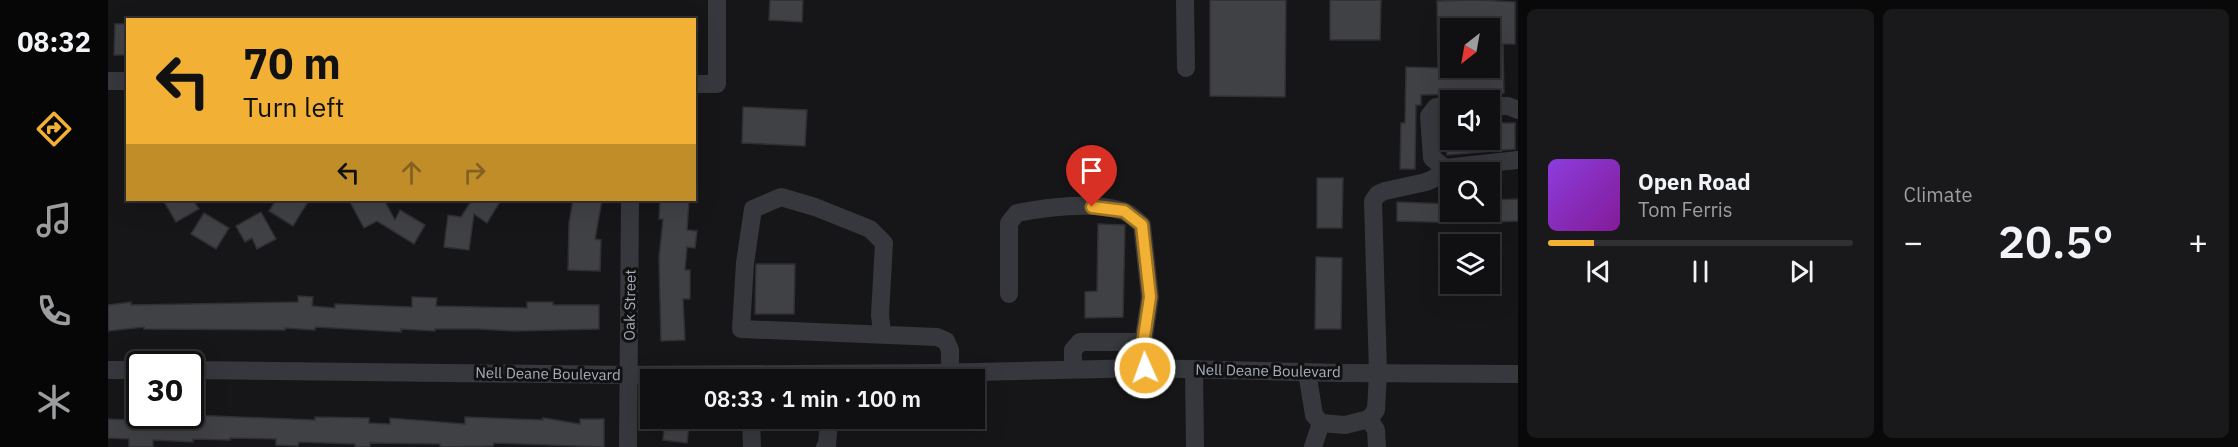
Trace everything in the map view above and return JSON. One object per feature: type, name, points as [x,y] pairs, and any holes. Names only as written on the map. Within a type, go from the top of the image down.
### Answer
[{"type":"street","points":[[696,84],[717,84],[717,0]]},
{"type":"street","points":[[1185,0],[1186,68]]},
{"type":"street","points":[[108,81],[126,81]]},
{"type":"street","points":[[1500,106],[1518,110]]},
{"type":"street","points":[[1440,107],[1436,107],[1429,116],[1432,158],[1440,164]]},
{"type":"street","points":[[1500,162],[1518,160]]},
{"type":"street","points":[[1307,372],[1314,415],[1321,423],[1345,425],[1369,419],[1376,410],[1372,201],[1385,191],[1435,178],[1440,173]]},
{"type":"street","points":[[882,333],[880,315],[884,243],[870,229],[815,207],[781,197],[753,209],[745,263],[741,328],[937,337],[946,341],[950,350],[950,369]]},
{"type":"street","name":"Oak Street","points":[[628,447],[630,201]]},
{"type":"street","points":[[1009,294],[1009,223],[1017,213],[1092,207],[1124,211],[1142,225],[1150,297],[1143,344],[1150,356],[1150,368]]},
{"type":"street","points":[[1073,369],[1073,350],[1080,342],[1137,342],[1143,344]]},
{"type":"street","name":"Nell Deane Boulevard","points":[[985,372],[1150,368],[1518,374]]},
{"type":"street","points":[[1194,369],[1194,447]]},
{"type":"street","points":[[108,370],[126,370]]},
{"type":"street","name":"Nell Deane Boulevard","points":[[204,370],[640,375]]},
{"type":"street","points":[[1369,419],[1376,430],[1377,447]]},
{"type":"street","points":[[1313,447],[1321,423]]},
{"type":"street","points":[[751,429],[752,447]]},
{"type":"street","points":[[825,447],[828,429]]},
{"type":"building","points":[[770,0],[803,0],[802,22],[769,20]]},
{"type":"building","points":[[1210,0],[1286,0],[1285,97],[1210,96]]},
{"type":"building","points":[[1330,0],[1381,0],[1380,40],[1330,40]]},
{"type":"building","points":[[1437,1],[1515,2],[1515,44],[1503,44],[1504,93],[1500,93],[1500,90],[1440,90],[1440,95],[1421,95],[1421,105],[1416,105],[1415,169],[1400,169],[1401,123],[1405,123],[1406,67],[1438,68]]},
{"type":"building","points":[[115,24],[126,24],[126,55],[114,55]]},
{"type":"building","points":[[743,107],[807,110],[805,146],[742,143]]},
{"type":"building","points":[[1500,123],[1515,123],[1515,149],[1447,155],[1447,150],[1500,150]]},
{"type":"building","points":[[1317,178],[1343,178],[1342,228],[1317,228]]},
{"type":"building","points":[[1518,199],[1518,221],[1500,222],[1500,200]]},
{"type":"building","points":[[164,201],[194,201],[199,209],[176,222]]},
{"type":"building","points":[[275,201],[308,201],[293,226],[269,211]]},
{"type":"building","points":[[350,201],[385,201],[395,220],[400,210],[425,225],[414,244],[377,221],[364,228]]},
{"type":"building","points":[[471,201],[500,201],[487,223],[474,214],[469,250],[444,247],[448,215],[461,217]]},
{"type":"building","points":[[573,201],[602,201],[595,239],[601,240],[600,271],[568,270],[569,223]]},
{"type":"building","points":[[660,201],[689,201],[687,230],[697,231],[695,248],[687,247],[685,270],[690,270],[690,299],[683,299],[685,340],[661,341],[659,258],[663,219],[659,219]]},
{"type":"building","points":[[1397,202],[1440,204],[1440,222],[1492,222],[1466,223],[1397,221]]},
{"type":"building","points":[[261,212],[276,239],[257,249],[252,238],[245,242],[236,226]]},
{"type":"building","points":[[204,213],[229,228],[216,249],[191,234]]},
{"type":"building","points":[[1098,224],[1125,225],[1123,317],[1085,318],[1085,292],[1097,291]]},
{"type":"building","points":[[1316,257],[1342,258],[1341,329],[1315,329]]},
{"type":"building","points":[[756,264],[795,264],[794,314],[755,314]]},
{"type":"building","points":[[298,296],[313,297],[312,306],[335,308],[335,304],[412,307],[412,297],[437,298],[436,306],[527,308],[527,302],[553,302],[553,305],[599,305],[599,329],[515,331],[435,329],[435,331],[401,329],[401,332],[315,327],[315,330],[285,328],[285,330],[144,329],[144,327],[108,331],[108,305],[131,302],[131,305],[298,302]]},
{"type":"building","points":[[204,416],[315,420],[315,417],[369,418],[369,423],[390,424],[390,418],[465,424],[465,417],[543,420],[543,418],[580,424],[580,419],[604,419],[604,447],[494,443],[493,446],[440,447],[440,444],[370,443],[370,447],[355,447],[355,444],[299,442],[298,446],[276,445],[276,439],[230,438],[230,440],[193,439],[193,442],[153,440],[153,447],[129,447],[129,439],[108,438],[108,419],[126,420],[126,429],[204,429]]},
{"type":"building","points":[[658,429],[689,429],[687,443],[663,440],[664,430]]},
{"type":"route","points":[[1092,207],[1124,211],[1142,225],[1150,297],[1143,344],[1150,356],[1150,368],[1145,368]]}]
